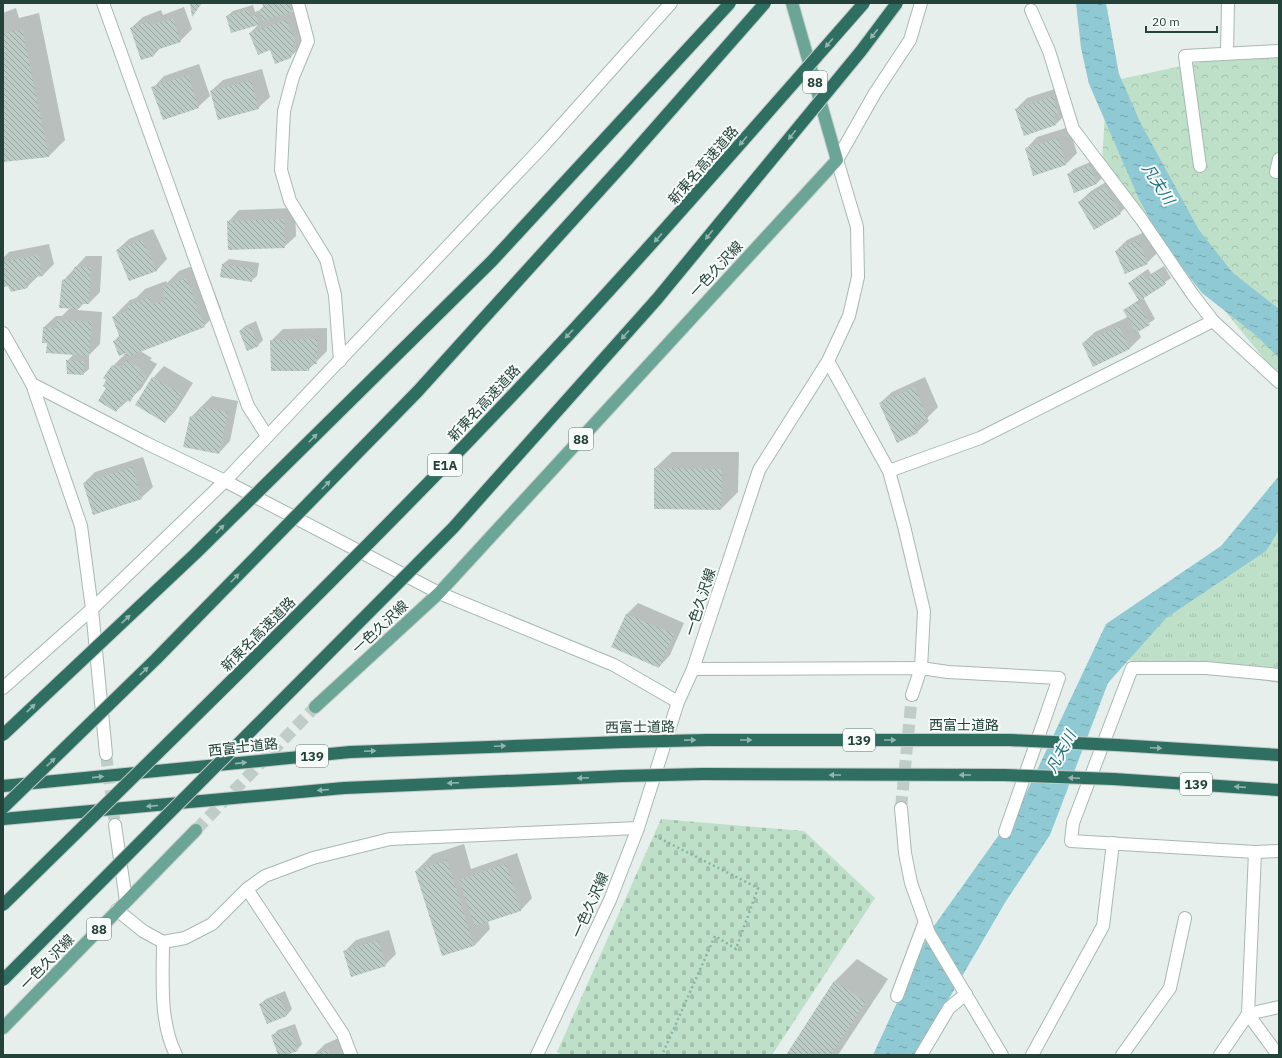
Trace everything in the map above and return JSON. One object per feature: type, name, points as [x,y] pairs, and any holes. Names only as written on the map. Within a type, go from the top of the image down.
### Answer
[{"type":"highway","points":[[3,735],[195,554],[492,261],[730,3]]},
{"type":"highway","points":[[3,808],[156,659],[418,391],[627,160],[765,3]]},
{"type":"highway","name":"新東名高速道路","points":[[3,905],[263,651],[461,449],[655,242],[864,3]]},
{"type":"highway","points":[[3,980],[453,528],[657,299],[861,50],[897,3]]},
{"type":"highway","name":"西富士道路","points":[[3,786],[350,752],[623,742],[707,740],[1010,740],[1279,755]]},
{"type":"highway","name":"139","points":[[3,819],[344,788],[702,774],[1004,776],[1112,779],[1279,790]]},
{"type":"main road","name":"一色久沢線","points":[[315,707],[439,593],[837,160],[792,3]]},
{"type":"main road","name":"一色久沢線","points":[[3,1028],[196,830]]},
{"type":"street","points":[[103,3],[248,406],[267,436]]},
{"type":"street","points":[[298,3],[308,41],[293,77],[284,111],[281,170],[290,200],[326,259],[335,295],[340,361]]},
{"type":"street","points":[[3,688],[92,609],[225,481],[543,146],[671,3]]},
{"type":"street","points":[[837,160],[875,93],[910,40],[921,3]]},
{"type":"street","points":[[1227,53],[1228,3]]},
{"type":"street","points":[[1031,10],[1049,51],[1073,129],[1142,220],[1193,295],[1213,321],[1279,382]]},
{"type":"street","points":[[1200,166],[1185,56],[1279,50]]},
{"type":"street","points":[[1276,172],[1279,159]]},
{"type":"street","name":"一色久沢線","points":[[537,1055],[610,900],[638,828],[678,702],[693,670],[759,470],[828,361],[849,316],[858,276],[857,227],[837,160]]},
{"type":"street","points":[[889,471],[980,438],[1213,321]]},
{"type":"street","points":[[3,332],[32,384],[81,526],[92,609],[106,754]]},
{"type":"street","points":[[828,361],[889,471],[924,612],[921,668],[912,695]]},
{"type":"street","points":[[32,384],[146,443],[225,481],[439,593],[614,665],[678,702]]},
{"type":"street","points":[[693,670],[921,668],[948,672],[1059,678],[1005,832]]},
{"type":"street","points":[[1279,675],[1206,668],[1132,668],[1073,823],[1071,841],[1255,852],[1279,851]]},
{"type":"street","points":[[901,808],[905,853],[911,883],[929,933],[1002,1055]]},
{"type":"street","points":[[115,825],[126,902]]},
{"type":"street","points":[[118,910],[143,931],[163,942],[185,938],[212,924],[247,889],[264,876],[313,858],[390,839],[638,828]]},
{"type":"street","points":[[1032,1055],[1103,926],[1113,843]]},
{"type":"street","points":[[1220,1055],[1248,1014],[1255,852]]},
{"type":"street","points":[[247,889],[343,1034],[352,1055]]},
{"type":"street","points":[[1122,1055],[1170,988],[1185,918]]},
{"type":"street","points":[[897,996],[925,921]]},
{"type":"street","points":[[163,942],[163,1000],[171,1045],[176,1055]]},
{"type":"street","points":[[921,1055],[949,1008],[966,994]]},
{"type":"street","points":[[1248,1014],[1279,1007]]},
{"type":"street","points":[[1248,1014],[1278,1055]]},
{"type":"path","points":[[638,828],[758,888],[736,950],[715,936],[662,1055]]},
{"type":"green space","points":[[1279,45],[1279,367],[1276,373],[1102,162],[1107,82]]},
{"type":"green space","points":[[1279,531],[1279,683],[1108,657],[1252,532]]},
{"type":"green space","points":[[661,819],[804,831],[875,898],[772,1055],[562,1055],[557,1052]]},
{"type":"water","name":"凡夫川","points":[[1076,3],[1106,3],[1119,74],[1141,124],[1199,230],[1233,273],[1279,309],[1279,358],[1257,336],[1202,293],[1161,240],[1139,199],[1089,84],[1081,48]]},
{"type":"water","name":"凡夫川","points":[[1279,476],[1279,530],[1266,551],[1166,618],[1108,683],[1050,835],[1006,901],[916,1055],[873,1055],[929,933],[1021,804],[1106,624],[1221,546]]},
{"type":"building","points":[[190,3],[202,3],[192,17]]},
{"type":"building","points":[[262,3],[289,3],[292,12],[263,21],[259,10],[264,8]]},
{"type":"building","points":[[248,10],[250,17],[256,15],[259,25],[231,33],[226,16]]},
{"type":"building","points":[[173,18],[181,42],[153,51],[154,56],[141,60],[130,28],[150,21],[152,25]]},
{"type":"building","points":[[286,20],[295,40],[291,58],[275,64],[270,50],[258,55],[249,33]]},
{"type":"building","points":[[22,29],[49,157],[3,162],[3,34]]},
{"type":"building","points":[[188,75],[199,108],[163,120],[151,87]]},
{"type":"building","points":[[251,80],[259,109],[218,120],[210,91]]},
{"type":"building","points":[[1053,96],[1058,114],[1053,115],[1056,125],[1024,136],[1015,109]]},
{"type":"building","points":[[1058,138],[1066,165],[1033,176],[1025,148]]},
{"type":"building","points":[[1090,165],[1097,184],[1074,193],[1067,174]]},
{"type":"building","points":[[1105,187],[1121,214],[1094,230],[1078,202]]},
{"type":"building","points":[[284,219],[285,248],[228,250],[227,221]]},
{"type":"building","points":[[142,240],[157,271],[129,281],[116,250]]},
{"type":"building","points":[[1138,240],[1148,264],[1125,274],[1115,251]]},
{"type":"building","points":[[38,255],[43,276],[26,278],[28,288],[11,292],[8,286],[3,287],[3,262]]},
{"type":"building","points":[[222,264],[254,269],[252,282],[220,277]]},
{"type":"building","points":[[74,267],[91,267],[89,304],[80,304],[79,309],[59,308],[62,280],[72,278]]},
{"type":"building","points":[[1158,271],[1166,284],[1139,301],[1128,283],[1142,274],[1146,279]]},
{"type":"building","points":[[186,278],[205,327],[127,357],[126,353],[119,356],[113,341],[120,338],[112,317],[129,310],[127,306],[149,297],[152,305],[166,299],[161,288]]},
{"type":"building","points":[[1137,302],[1150,325],[1136,333],[1123,310]]},
{"type":"building","points":[[57,320],[92,322],[89,356],[46,353],[47,343],[42,343],[43,327],[56,328]]},
{"type":"building","points":[[250,326],[259,346],[247,351],[239,331]]},
{"type":"building","points":[[1119,326],[1130,349],[1093,367],[1082,343]]},
{"type":"building","points":[[317,339],[317,364],[309,364],[309,371],[271,371],[270,340]]},
{"type":"building","points":[[66,360],[84,361],[84,375],[67,374]]},
{"type":"building","points":[[126,360],[141,369],[140,372],[146,376],[130,402],[125,399],[116,412],[98,401],[106,388],[103,386],[106,380],[103,378],[112,365],[114,366],[115,364],[121,368]]},
{"type":"building","points":[[152,377],[182,394],[165,423],[135,405]]},
{"type":"building","points":[[914,387],[928,419],[914,425],[918,433],[897,443],[879,403]]},
{"type":"building","points":[[200,407],[228,412],[219,454],[183,447],[190,416],[197,418]]},
{"type":"building","points":[[132,467],[142,499],[93,515],[83,483]]},
{"type":"building","points":[[654,468],[722,469],[721,510],[654,509]]},
{"type":"building","points":[[626,614],[674,634],[659,668],[611,647]]},
{"type":"building","points":[[447,860],[474,946],[442,956],[415,871]]},
{"type":"building","points":[[506,864],[521,911],[475,926],[459,880]]},
{"type":"building","points":[[378,940],[386,966],[351,977],[343,951]]},
{"type":"building","points":[[834,981],[866,1002],[831,1055],[786,1055]]},
{"type":"building","points":[[279,996],[287,1016],[267,1024],[259,1004]]},
{"type":"building","points":[[290,1029],[298,1051],[286,1055],[278,1055],[271,1035]]},
{"type":"building","points":[[328,1049],[330,1055],[314,1055]]},
{"type":"tunnel","points":[[901,808],[912,695]]},
{"type":"tunnel","points":[[196,830],[315,707]]},
{"type":"tunnel","points":[[106,754],[115,825]]}]
